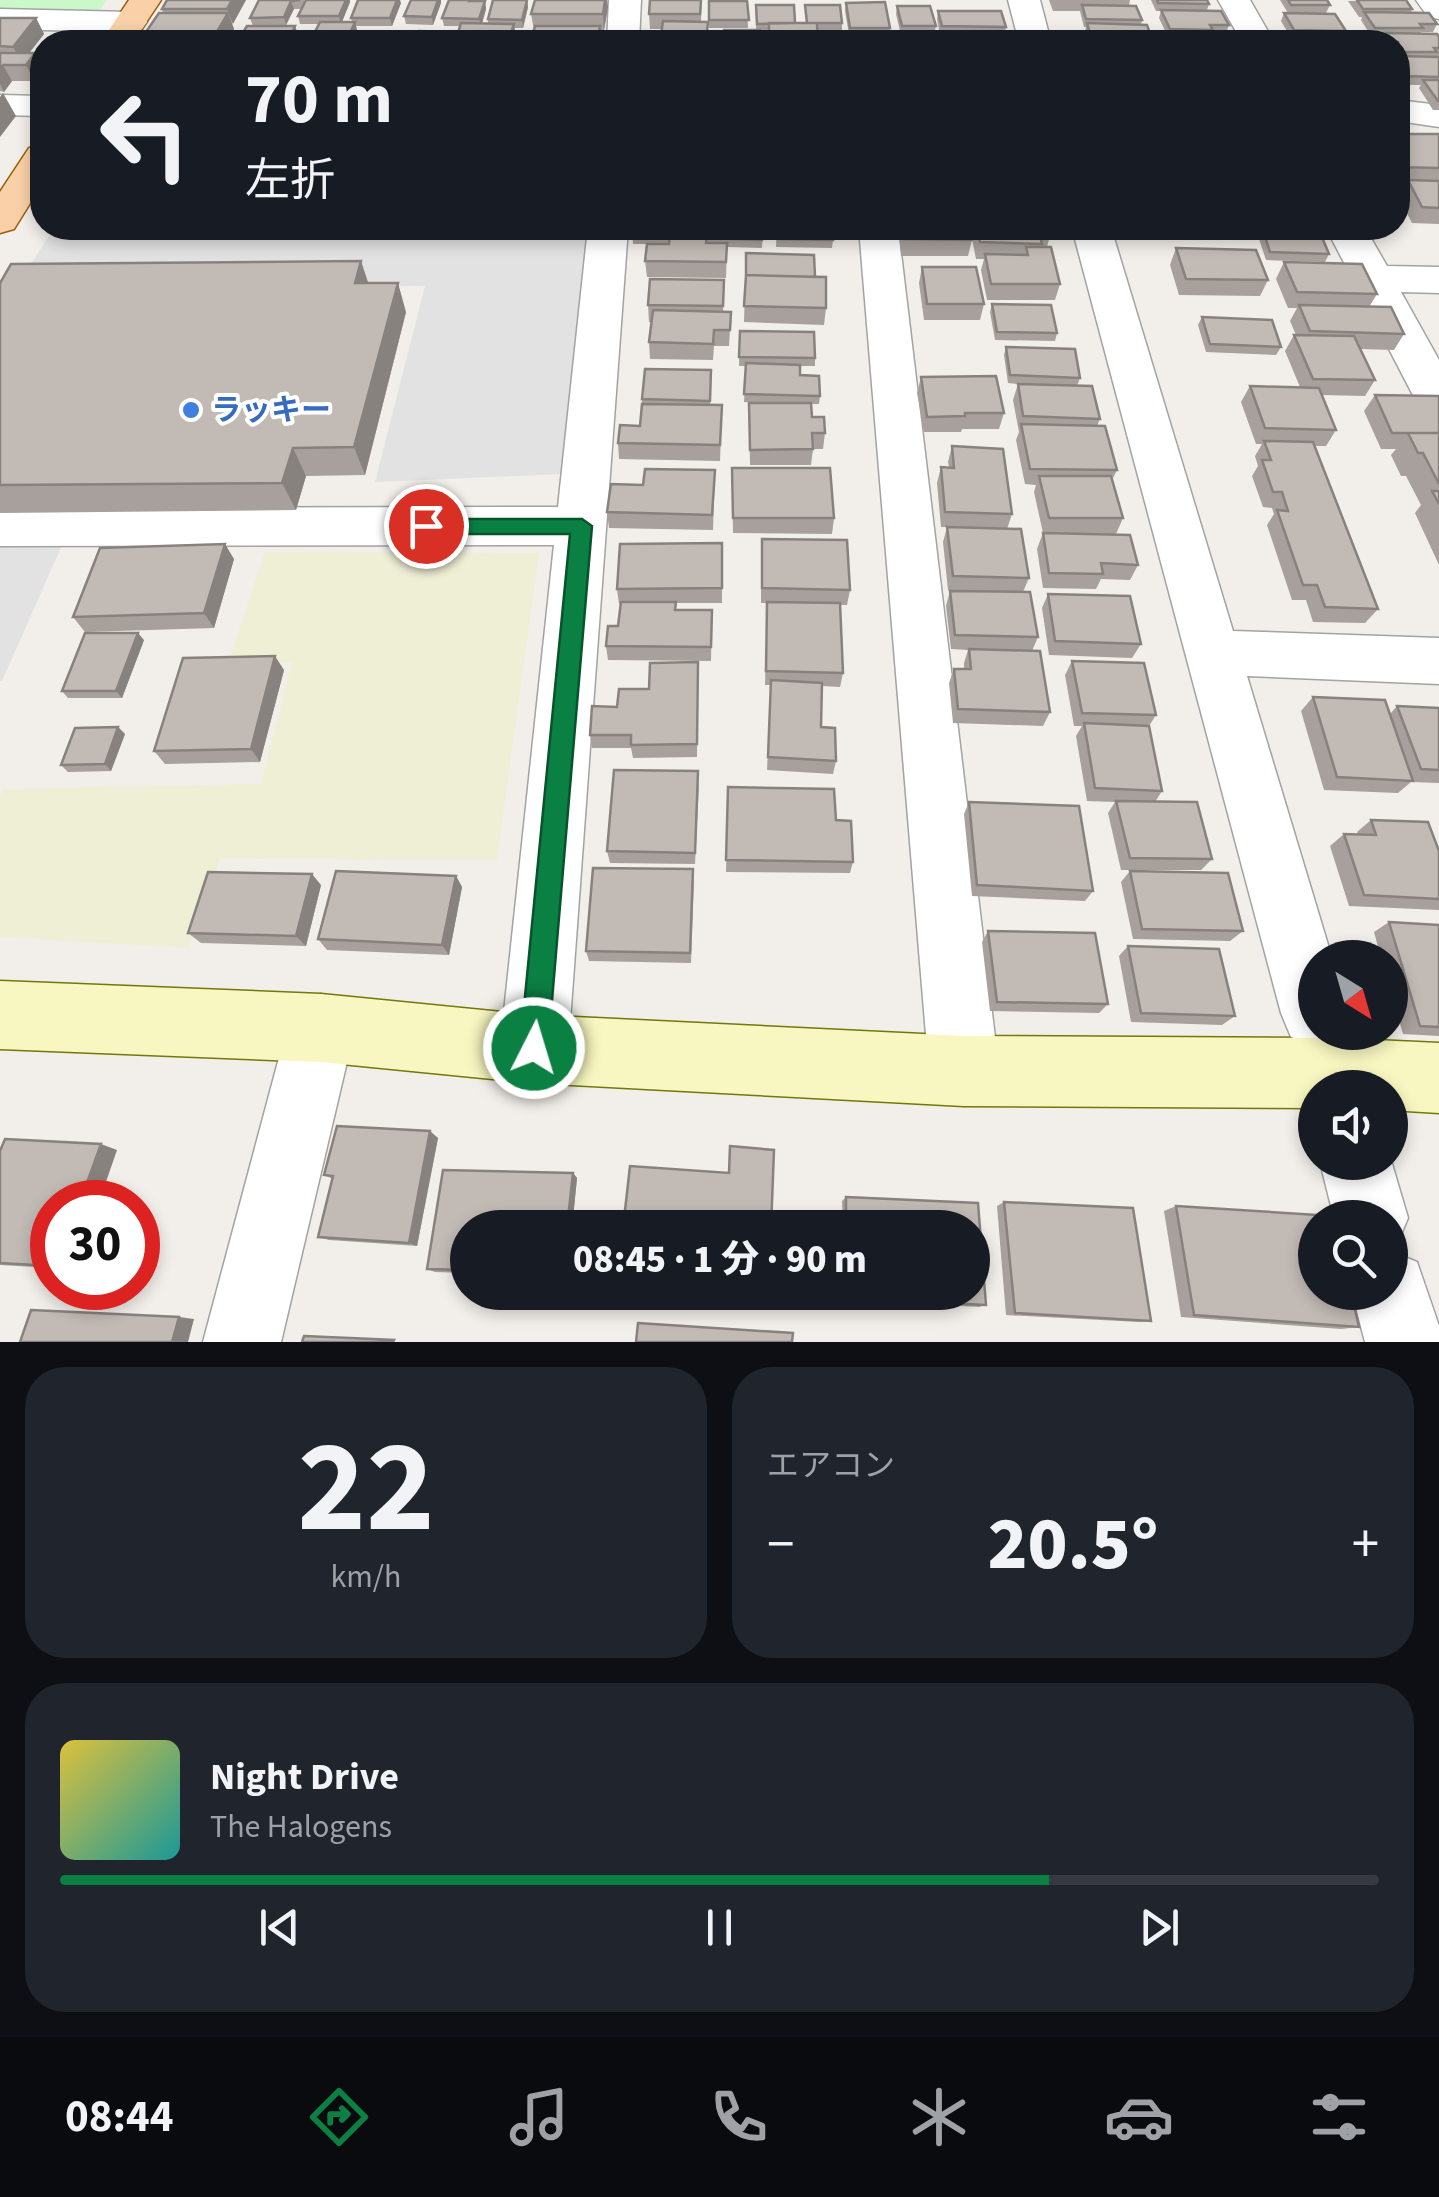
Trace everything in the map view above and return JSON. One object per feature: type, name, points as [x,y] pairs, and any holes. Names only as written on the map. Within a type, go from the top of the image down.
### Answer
[{"type":"main road","points":[[0,221],[30,180]]},
{"type":"street","points":[[624,30],[625,0]]},
{"type":"street","points":[[1024,0],[1032,30]]},
{"type":"street","points":[[1234,0],[1251,30]]},
{"type":"street","points":[[1432,0],[1439,10]]},
{"type":"street","points":[[0,19],[131,22]]},
{"type":"street","points":[[0,105],[30,106]]},
{"type":"street","points":[[1410,112],[1439,116]]},
{"type":"street","points":[[534,1048],[607,240]]},
{"type":"street","points":[[879,240],[964,1071]]},
{"type":"street","points":[[1094,240],[1326,1051]]},
{"type":"street","points":[[1353,240],[1439,400]]},
{"type":"street","points":[[1374,278],[1439,280]]},
{"type":"street","points":[[0,527],[582,526]]},
{"type":"street","points":[[1214,653],[1439,661]]},
{"type":"street","points":[[0,1015],[321,1028],[534,1048],[964,1071],[1326,1051],[1439,1078]]},
{"type":"street","points":[[242,1342],[321,1028]]},
{"type":"street","points":[[1396,1310],[1404,1342]]},
{"type":"green space","points":[[0,0],[107,0],[96,15],[0,14]]},
{"type":"green space","points":[[265,552],[539,553],[497,860],[220,859],[188,948],[0,937],[3,789],[261,784],[292,662],[228,664]]},
{"type":"shaded area","points":[[46,240],[594,240],[561,474],[375,482],[425,286],[15,289]]},
{"type":"shaded area","points":[[62,545],[2,681],[0,681],[0,546]]},
{"type":"building","points":[[167,0],[232,0],[227,9],[162,9]]},
{"type":"building","points":[[259,0],[300,0],[291,1],[284,17],[250,18]]},
{"type":"building","points":[[306,0],[346,0],[339,16],[298,16]]},
{"type":"building","points":[[358,0],[397,0],[390,18],[351,18]]},
{"type":"building","points":[[411,0],[438,0],[432,17],[404,16]]},
{"type":"building","points":[[449,0],[485,1],[479,19],[442,18]]},
{"type":"building","points":[[493,0],[527,0],[522,20],[488,19]]},
{"type":"building","points":[[535,0],[605,0],[603,14],[531,14]]},
{"type":"building","points":[[650,0],[701,0],[700,14],[649,14]]},
{"type":"building","points":[[1157,0],[1207,0],[1209,4],[1158,3]]},
{"type":"building","points":[[1288,0],[1327,0],[1330,5],[1291,5]]},
{"type":"building","points":[[1357,0],[1406,0],[1412,9],[1363,9]]},
{"type":"building","points":[[709,1],[747,1],[749,20],[709,20]]},
{"type":"building","points":[[885,2],[890,28],[850,28],[846,3]]},
{"type":"building","points":[[756,5],[794,5],[795,23],[757,24]]},
{"type":"building","points":[[805,5],[840,5],[842,23],[807,23]]},
{"type":"building","points":[[1082,5],[1136,6],[1142,20],[1086,19]]},
{"type":"building","points":[[897,6],[930,6],[936,26],[902,26]]},
{"type":"building","points":[[1161,10],[1221,11],[1229,25],[1210,25],[1213,30],[1170,29]]},
{"type":"building","points":[[938,11],[1001,11],[1006,27],[942,26]]},
{"type":"building","points":[[1364,12],[1429,13],[1437,24],[1420,24],[1423,28],[1375,28]]},
{"type":"building","points":[[159,13],[228,13],[218,30],[147,30]]},
{"type":"building","points":[[1284,13],[1335,14],[1345,30],[1294,30]]},
{"type":"building","points":[[0,18],[36,18],[13,47],[0,46]]},
{"type":"building","points":[[663,21],[708,22],[707,30],[662,30]]},
{"type":"building","points":[[320,22],[355,22],[351,30],[316,30]]},
{"type":"building","points":[[461,23],[514,24],[512,30],[459,30]]},
{"type":"building","points":[[769,23],[817,23],[817,30],[769,30]]},
{"type":"building","points":[[1087,23],[1147,25],[1149,30],[1089,30]]},
{"type":"building","points":[[247,26],[295,26],[293,30],[244,30]]},
{"type":"building","points":[[535,26],[600,26],[599,30],[534,30]]},
{"type":"building","points":[[1410,33],[1437,34],[1437,52],[1410,52]]},
{"type":"building","points":[[0,53],[30,53],[26,65],[3,65],[0,70]]},
{"type":"building","points":[[1410,56],[1439,57],[1439,77],[1410,76]]},
{"type":"building","points":[[1423,80],[1439,80],[1439,101],[1438,101]]},
{"type":"building","points":[[1410,134],[1439,134],[1439,168],[1410,167]]},
{"type":"building","points":[[1410,180],[1439,181],[1439,208],[1422,207]]},
{"type":"building","points":[[669,240],[727,243],[726,262],[645,261],[647,244],[669,244]]},
{"type":"building","points":[[1041,240],[1042,244],[980,242]]},
{"type":"building","points":[[1266,240],[1323,240],[1329,254],[1270,252]]},
{"type":"building","points":[[1026,247],[1051,247],[1060,284],[991,284],[985,254],[1028,255]]},
{"type":"building","points":[[1176,248],[1256,250],[1268,280],[1186,279]]},
{"type":"building","points":[[746,253],[814,255],[815,277],[746,275]]},
{"type":"building","name":"ラッキー","points":[[361,261],[355,283],[398,283],[354,447],[293,448],[282,483],[0,485],[0,283],[11,264]]},
{"type":"building","points":[[1284,262],[1362,264],[1377,294],[1297,292]]},
{"type":"building","points":[[922,267],[976,267],[984,304],[927,304]]},
{"type":"building","points":[[746,275],[826,277],[826,308],[744,306]]},
{"type":"building","points":[[650,279],[724,280],[723,306],[648,305]]},
{"type":"building","points":[[992,304],[1051,305],[1057,333],[997,332]]},
{"type":"building","points":[[1299,305],[1391,307],[1404,334],[1310,331]]},
{"type":"building","points":[[653,310],[731,312],[730,330],[714,330],[713,344],[649,342]]},
{"type":"building","points":[[1202,317],[1272,320],[1281,347],[1210,344]]},
{"type":"building","points":[[740,331],[814,332],[815,358],[739,357]]},
{"type":"building","points":[[1294,335],[1354,336],[1375,380],[1313,379]]},
{"type":"building","points":[[1006,347],[1075,349],[1080,378],[1010,375]]},
{"type":"building","points":[[746,363],[800,365],[800,375],[819,376],[820,396],[744,394]]},
{"type":"building","points":[[645,369],[711,370],[710,401],[642,399]]},
{"type":"building","points":[[996,376],[1004,413],[927,417],[921,377]]},
{"type":"building","points":[[1018,384],[1092,386],[1100,419],[1023,416]]},
{"type":"building","points":[[1250,386],[1319,388],[1336,430],[1265,428]]},
{"type":"building","points":[[1375,395],[1439,396],[1439,433],[1392,433]]},
{"type":"building","points":[[749,403],[811,403],[812,417],[824,417],[825,433],[812,433],[813,449],[750,450]]},
{"type":"building","points":[[642,404],[722,405],[720,445],[618,443],[620,425],[640,426]]},
{"type":"building","points":[[1021,424],[1105,426],[1117,470],[1030,469]]},
{"type":"building","points":[[1408,433],[1439,433],[1439,484],[1423,453],[1418,453]]},
{"type":"building","points":[[1264,441],[1313,442],[1378,609],[1325,607],[1317,585],[1303,585],[1277,510],[1288,511],[1282,492],[1273,492],[1262,460],[1271,460]]},
{"type":"building","points":[[952,446],[1003,449],[1012,514],[945,512],[941,467],[954,468]]},
{"type":"building","points":[[732,468],[830,468],[834,518],[733,518]]},
{"type":"building","points":[[645,469],[715,470],[712,515],[607,512],[611,484],[643,485]]},
{"type":"building","points":[[1039,476],[1111,476],[1123,518],[1049,518]]},
{"type":"building","points":[[947,527],[1021,529],[1029,578],[953,576]]},
{"type":"building","points":[[1043,533],[1130,535],[1138,565],[1101,563],[1103,574],[1049,573]]},
{"type":"building","points":[[762,539],[847,540],[850,590],[762,588]]},
{"type":"building","points":[[722,543],[722,588],[617,589],[620,544]]},
{"type":"building","points":[[225,544],[204,613],[73,617],[100,548]]},
{"type":"building","points":[[950,591],[1030,592],[1038,637],[955,635]]},
{"type":"building","points":[[1048,594],[1130,596],[1141,644],[1055,641]]},
{"type":"building","points":[[621,602],[676,602],[675,610],[712,610],[711,647],[606,646],[608,626],[618,626]]},
{"type":"building","points":[[767,602],[840,603],[843,673],[766,671]]},
{"type":"building","points":[[85,633],[138,633],[116,691],[62,691]]},
{"type":"building","points":[[969,649],[1040,651],[1050,712],[958,709],[954,669],[971,669]]},
{"type":"building","points":[[275,656],[251,749],[154,751],[183,658]]},
{"type":"building","points":[[1072,661],[1144,663],[1156,715],[1082,713]]},
{"type":"building","points":[[698,662],[697,744],[631,745],[631,735],[590,735],[592,706],[617,707],[619,689],[649,689],[650,663]]},
{"type":"building","points":[[771,680],[822,683],[821,727],[835,728],[836,761],[768,757]]},
{"type":"building","points":[[1313,697],[1385,700],[1413,781],[1337,777]]},
{"type":"building","points":[[1397,706],[1439,708],[1439,770],[1421,769]]},
{"type":"building","points":[[1084,723],[1149,726],[1162,791],[1095,788]]},
{"type":"building","points":[[118,727],[105,764],[61,765],[75,728]]},
{"type":"building","points":[[614,770],[698,771],[695,853],[607,851]]},
{"type":"building","points":[[728,787],[834,789],[836,820],[851,821],[853,862],[726,860]]},
{"type":"building","points":[[1116,801],[1197,802],[1212,859],[1130,858]]},
{"type":"building","points":[[969,802],[1079,806],[1093,891],[977,885]]},
{"type":"building","points":[[1371,820],[1428,822],[1439,851],[1439,899],[1364,895],[1344,834],[1376,835]]},
{"type":"building","points":[[593,868],[693,869],[690,953],[586,951]]},
{"type":"building","points":[[336,871],[456,876],[442,945],[318,939]]},
{"type":"building","points":[[1130,871],[1228,873],[1243,931],[1142,929]]},
{"type":"building","points":[[208,872],[312,874],[296,936],[188,933]]},
{"type":"building","points":[[1389,922],[1439,925],[1439,1027],[1420,1026],[1408,986],[1408,940],[1394,940]]},
{"type":"building","points":[[988,931],[1095,933],[1108,1004],[997,1002]]},
{"type":"building","points":[[1128,946],[1219,949],[1235,1016],[1141,1013]]},
{"type":"building","points":[[337,1126],[430,1131],[409,1243],[318,1237],[333,1176],[324,1175]]},
{"type":"building","points":[[5,1139],[101,1144],[88,1180],[30,1180],[30,1265],[0,1263],[0,1151]]},
{"type":"building","points":[[730,1146],[774,1150],[772,1210],[625,1210],[630,1166],[729,1173]]},
{"type":"building","points":[[443,1170],[573,1173],[569,1210],[450,1210],[450,1270],[427,1269]]},
{"type":"building","points":[[846,1197],[978,1203],[979,1210],[846,1210]]},
{"type":"building","points":[[1004,1202],[1133,1208],[1151,1321],[1015,1313]]},
{"type":"building","points":[[1176,1206],[1298,1214],[1298,1310],[1355,1310],[1359,1327],[1194,1315]]},
{"type":"building","points":[[31,1310],[179,1317],[172,1342],[20,1342]]},
{"type":"building","points":[[638,1323],[793,1333],[792,1342],[636,1342]]},
{"type":"building","points":[[304,1336],[394,1340],[302,1342]]},
{"type":"place","name":"ラッキー","points":[[191,410]]},
{"type":"route","points":[[426,526],[582,526],[534,1048]]}]
